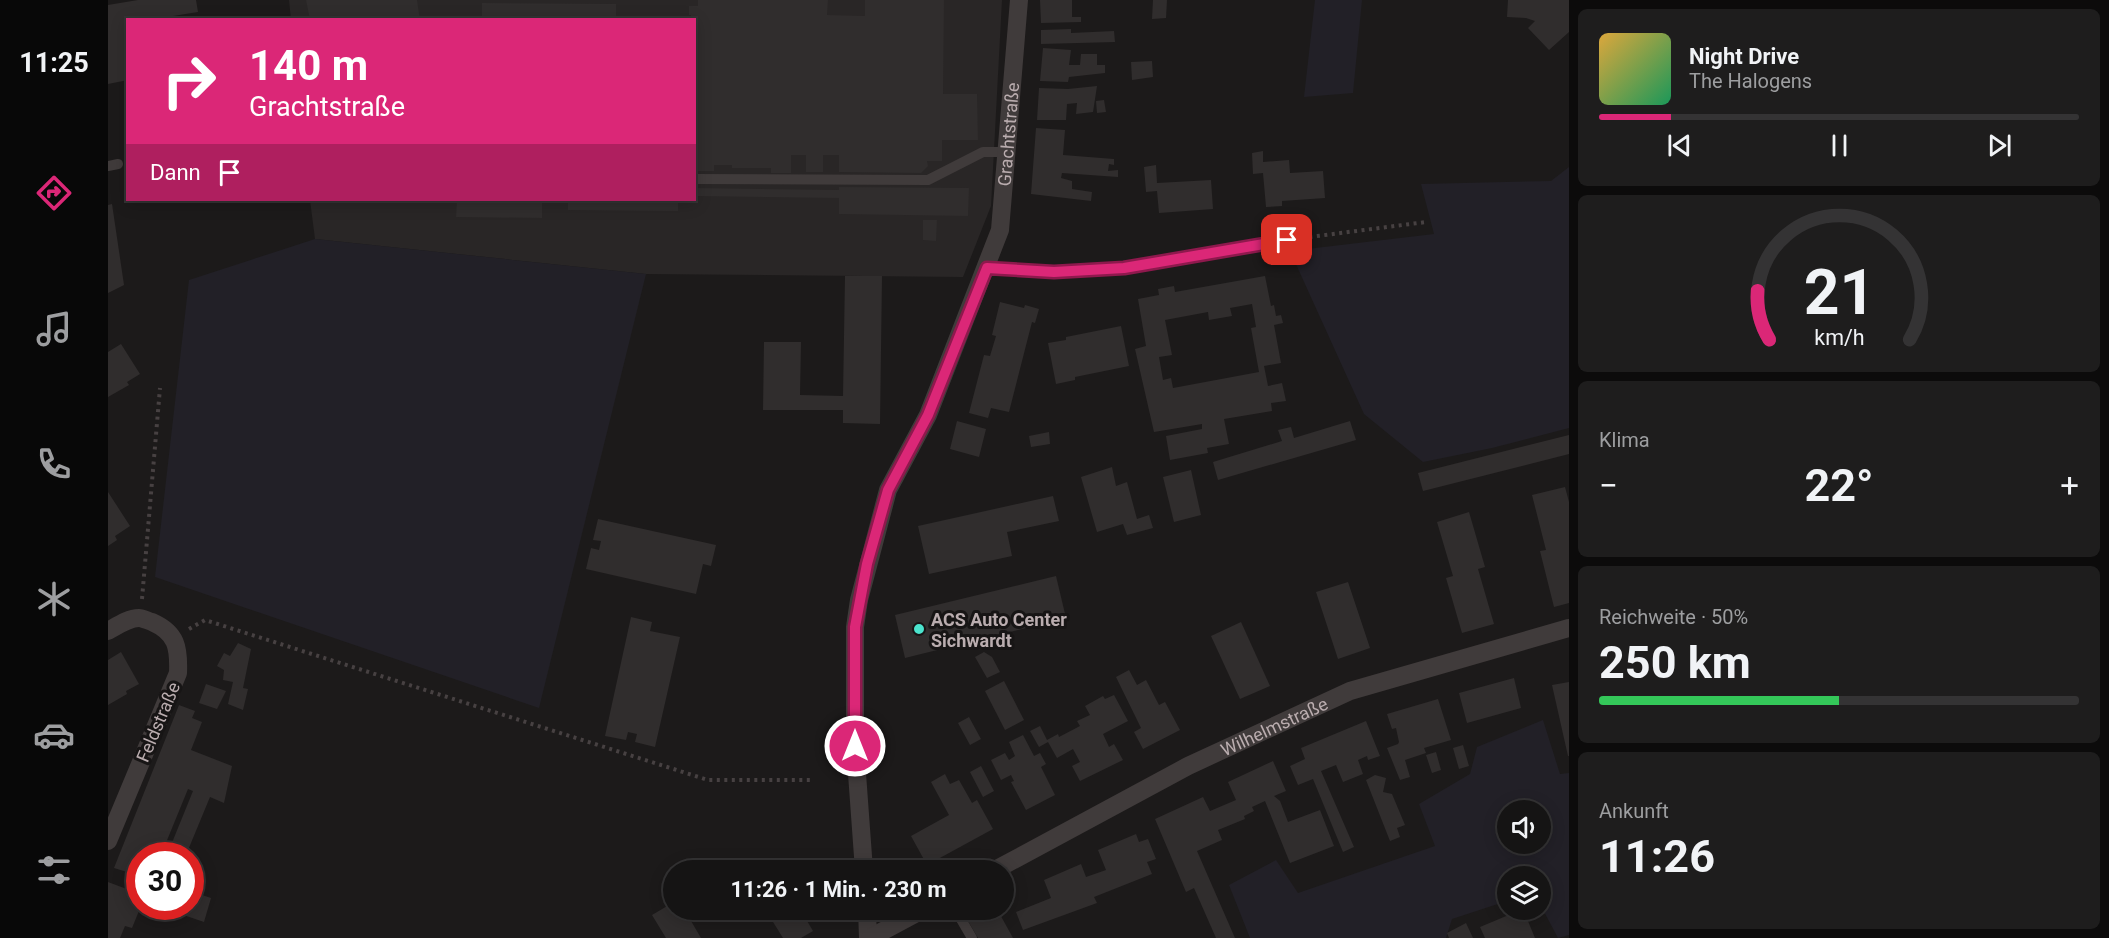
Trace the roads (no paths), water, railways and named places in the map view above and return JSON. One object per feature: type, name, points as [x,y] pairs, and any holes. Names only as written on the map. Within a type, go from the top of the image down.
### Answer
[{"type":"street","name":"Grachtstraße","points":[[863,860],[855,746],[855,627],[859,600],[888,490],[928,415],[1000,230],[1019,0]]},
{"type":"street","name":"Feldstraße","points":[[108,631],[130,619],[140,618],[159,625],[174,639],[179,655],[178,673],[108,841]]},
{"type":"street","name":"Wilhelmstraße","points":[[1014,860],[1188,766],[1350,691],[1569,628]]},
{"type":"street","points":[[868,920],[869,938],[903,920]]},
{"type":"lane","points":[[696,179],[928,180],[983,152],[1007,152]]},
{"type":"lane","points":[[987,268],[1054,272],[1124,268],[1287,240]]},
{"type":"lane","points":[[961,920],[972,938]]},
{"type":"place","name":"ACS Auto Center Sichwardt","points":[[919,629]]}]
